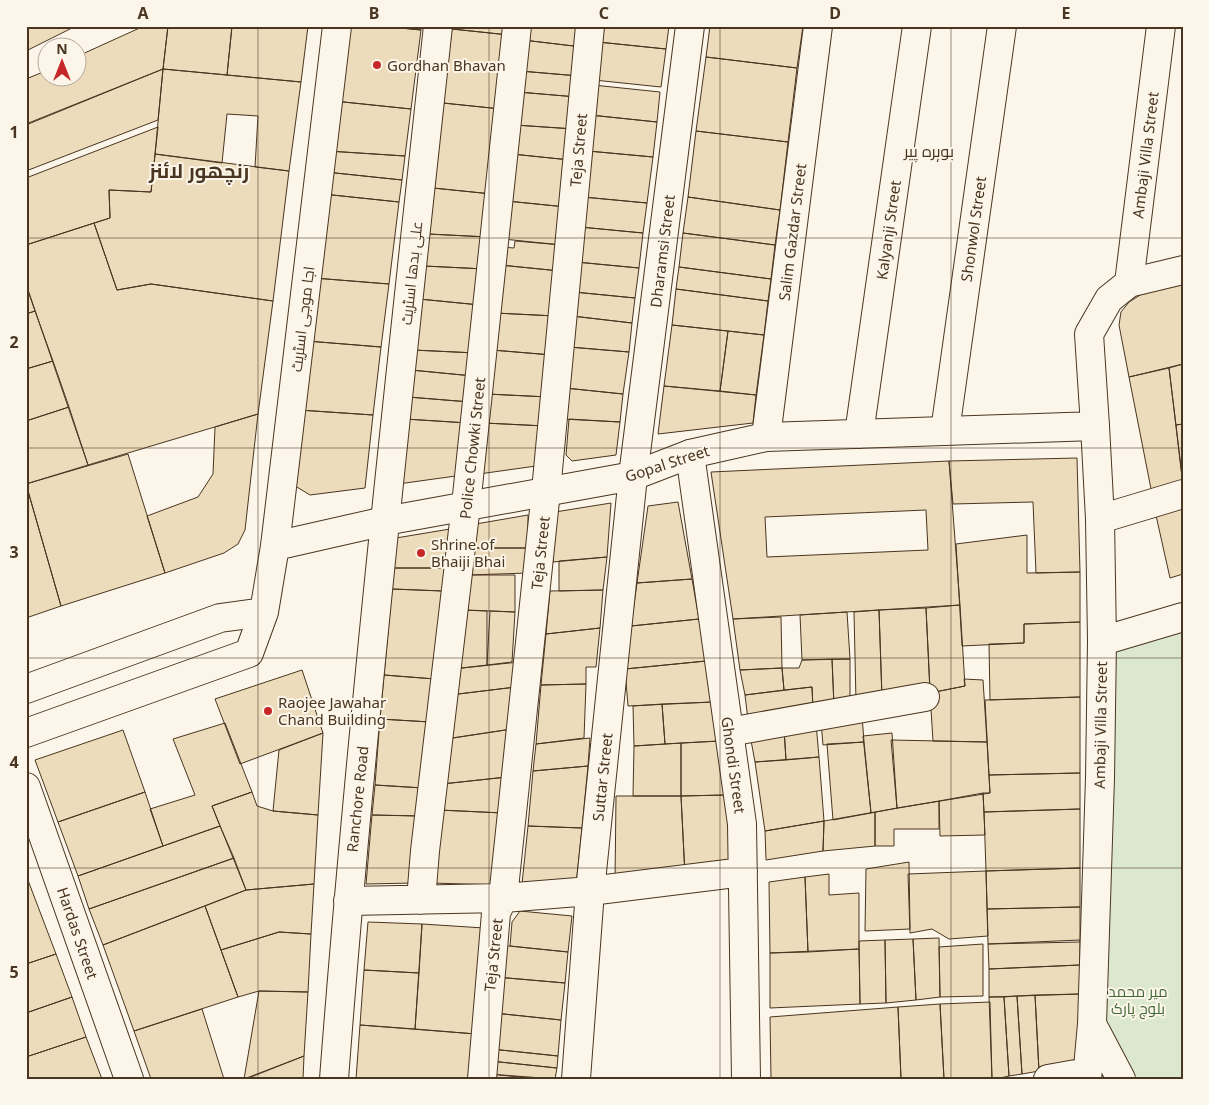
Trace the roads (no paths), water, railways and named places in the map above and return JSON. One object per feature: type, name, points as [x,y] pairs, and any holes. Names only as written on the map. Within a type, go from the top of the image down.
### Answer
[{"type":"street","name":"اجا موجی اسٹریٹ","points":[[26,733],[249,653],[264,612],[275,546],[337,26]]},
{"type":"street","name":"علی بدھا اسٹریٹ","points":[[385,521],[438,26]]},
{"type":"street","name":"Police Chowki Street","points":[[421,900],[425,851],[466,505],[517,26]]},
{"type":"street","name":"Teja Street","points":[[482,1079],[496,913],[503,898],[546,491],[590,26]]},
{"type":"street","name":"Dharamsi Street","points":[[633,476],[690,26]]},
{"type":"street","name":"Salim Gazdar Street","points":[[766,437],[818,26]]},
{"type":"street","name":"Kalyanji Street","points":[[859,434],[917,26]]},
{"type":"street","name":"Shonwol Street","points":[[944,431],[1002,26]]},
{"type":"street","name":"Ambaji Villa Street","points":[[1087,1075],[1092,1024],[1100,778],[1102,641],[1100,519],[1089,334],[1109,300],[1129,283],[1162,26]]},
{"type":"street","points":[[1129,283],[1183,270]]},
{"type":"street","name":"Gopal Street","points":[[275,546],[466,505],[633,476],[690,454],[766,437],[1095,426]]},
{"type":"street","name":"Ghondi Street","points":[[690,454],[742,824],[746,1079]]},
{"type":"street","name":"Suttar Street","points":[[576,1079],[590,891],[633,476]]},
{"type":"street","points":[[1100,519],[1183,494]]},
{"type":"street","name":"Ranchore Road","points":[[334,1079],[348,901],[385,521]]},
{"type":"street","points":[[26,689],[220,618],[264,612]]},
{"type":"street","points":[[1102,641],[1183,617]]},
{"type":"street","points":[[729,732],[924,697]]},
{"type":"street","name":"Hardas Street","points":[[26,787],[130,1079]]},
{"type":"street","points":[[348,901],[503,898],[590,891],[743,872]]},
{"type":"street","points":[[1092,1024],[1122,1079]]},
{"type":"street","points":[[1048,1079],[1087,1075]]},
{"type":"place","name":"Gordhan Bhavan","points":[[377,65]]},
{"type":"place","name":"Shrine of Bhaiji Bhai","points":[[421,553]]},
{"type":"place","name":"Raojee Jawahar Chand Building","points":[[268,711]]},
{"type":"district","name":"بوہرہ پیر","points":[[929,151]]},
{"type":"district","name":"رنچھور لائنز","points":[[199,170]]},
{"type":"park label","name":"میر محمد بلوچ پارک","points":[[1138,1000]]}]
